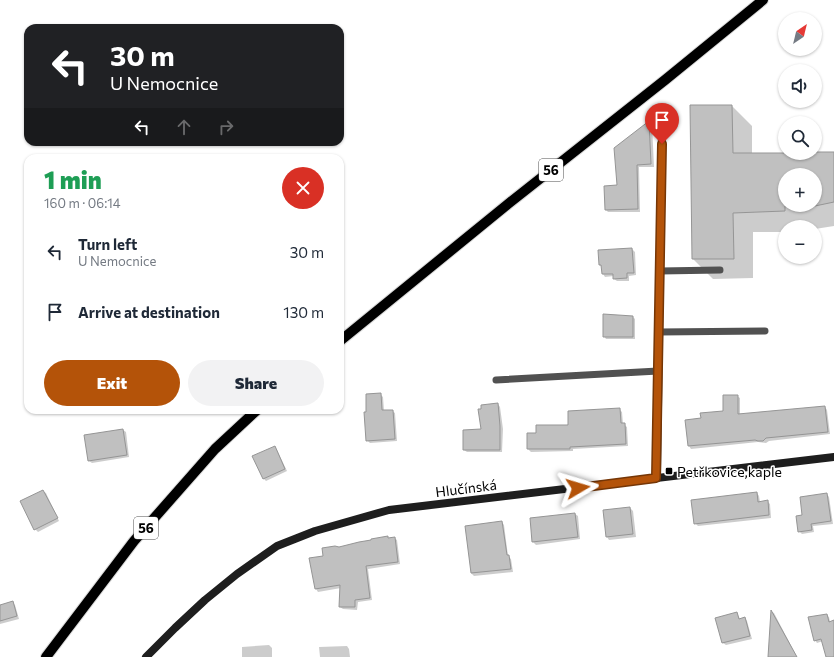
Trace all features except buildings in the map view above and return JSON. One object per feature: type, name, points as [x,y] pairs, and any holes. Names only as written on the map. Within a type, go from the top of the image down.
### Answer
[{"type":"main road","name":"56","points":[[344,339],[763,0]]},
{"type":"main road","name":"56","points":[[46,657],[134,541],[215,449],[253,414]]},
{"type":"street","points":[[656,478],[662,128]]},
{"type":"street","name":"Hlučínská","points":[[146,657],[185,618],[237,574],[278,546],[315,531],[389,510],[834,457]]},
{"type":"lane","points":[[660,271],[720,270]]},
{"type":"lane","points":[[659,332],[765,331]]},
{"type":"lane","points":[[496,380],[658,371]]},
{"type":"place","name":"Petřkovice,kaple","points":[[669,471]]},
{"type":"route","points":[[578,488],[656,478],[662,144]]}]
